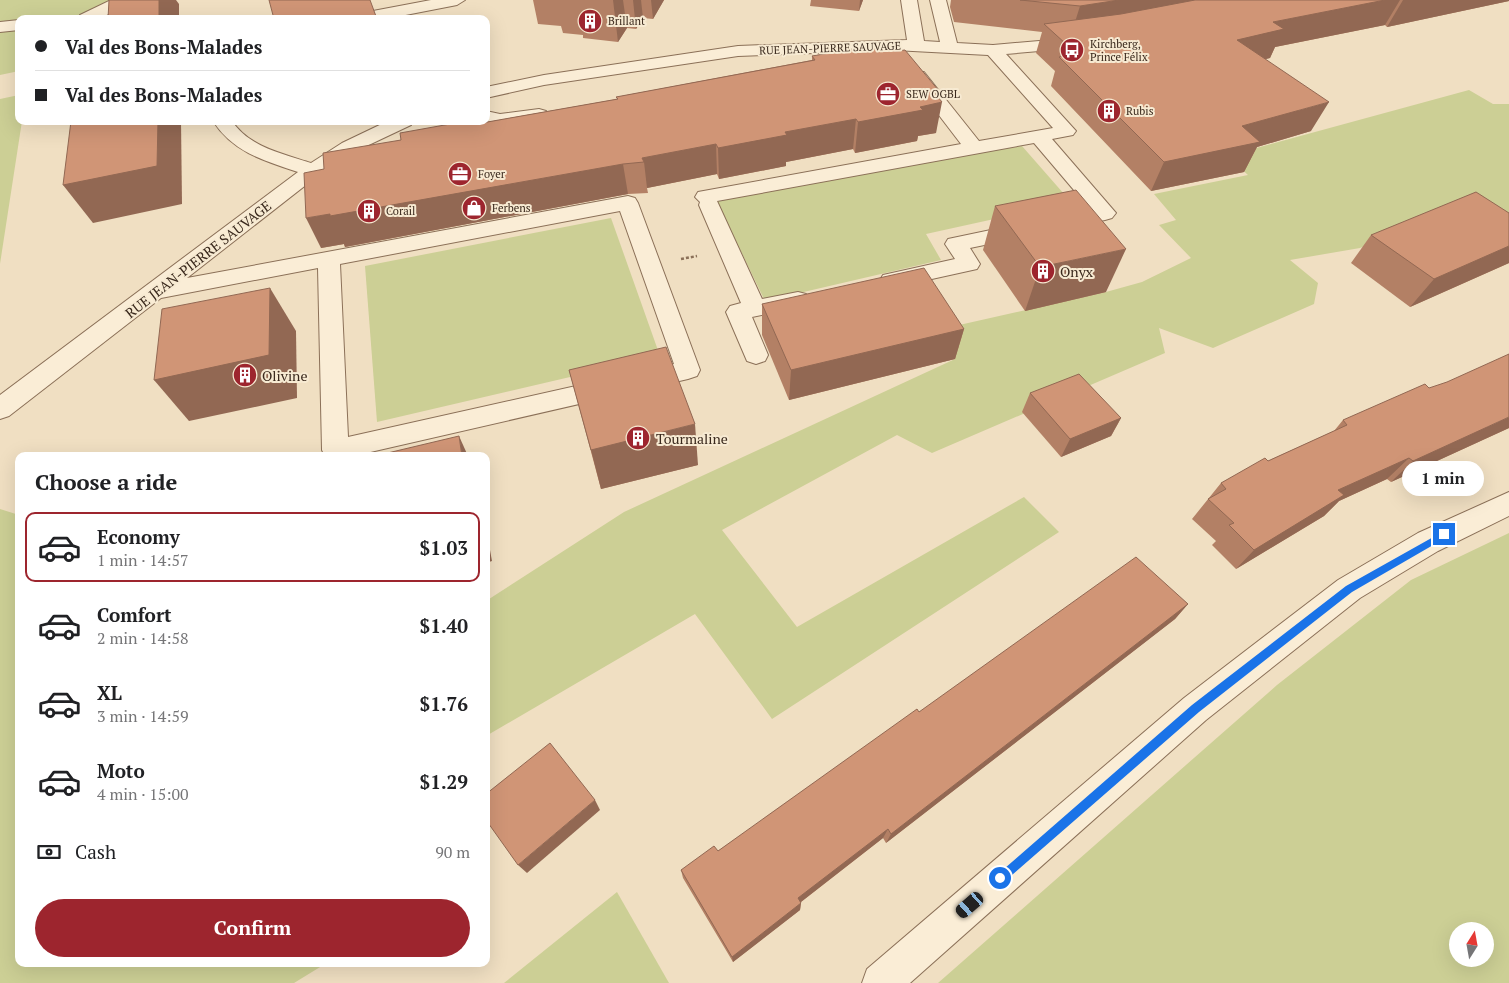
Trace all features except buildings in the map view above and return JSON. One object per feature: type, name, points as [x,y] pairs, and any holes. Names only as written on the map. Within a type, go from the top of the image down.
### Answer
[{"type":"street","points":[[94,15],[124,0]]},
{"type":"street","points":[[378,15],[458,0]]},
{"type":"street","name":"RUE JEAN-PIERRE SAUVAGE","points":[[490,92],[544,80],[696,57],[794,47],[916,46],[908,0]]},
{"type":"street","points":[[938,0],[950,48]]},
{"type":"street","points":[[0,26],[15,25]]},
{"type":"street","points":[[916,46],[993,50],[1036,48],[1089,41]]},
{"type":"street","points":[[894,45],[974,148]]},
{"type":"street","points":[[751,301],[707,201],[1066,131],[993,50]]},
{"type":"street","points":[[691,75],[696,57]]},
{"type":"street","points":[[490,118],[500,120],[513,119],[558,112]]},
{"type":"street","points":[[224,125],[239,141],[267,154],[313,170]]},
{"type":"street","name":"RUE JEAN-PIERRE SAUVAGE","points":[[0,409],[313,170],[349,148],[396,125]]},
{"type":"street","points":[[872,284],[970,264],[956,244],[1105,214],[1039,136]]},
{"type":"street","points":[[157,291],[628,203],[688,370],[335,450],[329,259]]},
{"type":"street","points":[[756,356],[738,312],[814,296]]},
{"type":"street","points":[[881,983],[1195,709],[1349,589],[1428,542],[1509,503]]},
{"type":"path","points":[[678,259],[702,255]]},
{"type":"green space","points":[[0,0],[124,0],[94,15],[15,15],[15,72],[0,75]]},
{"type":"green space","points":[[1469,90],[1493,104],[1509,104],[1509,220],[1442,215],[1360,248],[1290,260],[1318,283],[1314,304],[1213,348],[1159,328],[1165,353],[932,453],[897,435],[722,530],[797,627],[1024,497],[1059,532],[772,719],[695,614],[490,734],[490,598],[624,512],[955,359],[937,330],[1106,292],[1142,282],[1191,258],[1159,225],[1176,220],[1154,194],[1248,175],[1227,156]]},
{"type":"green space","points":[[15,96],[15,125],[21,125],[0,264],[0,99]]},
{"type":"green space","points":[[1008,145],[1011,148],[1022,146],[1071,202],[926,234],[941,260],[765,301],[715,198]]},
{"type":"green space","points":[[611,218],[660,356],[377,422],[365,266]]},
{"type":"green space","points":[[0,509],[15,514],[15,967],[320,967],[294,983],[0,983]]},
{"type":"green space","points":[[1509,533],[1509,983],[938,983],[1277,685],[1411,580]]},
{"type":"green space","points":[[617,892],[669,983],[504,983]]},
{"type":"place","name":"Brillant","points":[[590,21]]},
{"type":"place","name":"Kirchberg, Prince Félix","points":[[1072,50]]},
{"type":"place","name":"SEW OGBL","points":[[888,94]]},
{"type":"place","name":"Rubis","points":[[1109,111]]},
{"type":"place","name":"Foyer","points":[[460,174]]},
{"type":"place","name":"Ferbens","points":[[474,208]]},
{"type":"place","name":"Corail","points":[[369,211]]},
{"type":"place","name":"Onyx","points":[[1043,271]]},
{"type":"place","name":"Olivine","points":[[245,375]]},
{"type":"place","name":"Tourmaline","points":[[638,438]]},
{"type":"route","points":[[1000,878],[1195,709],[1258,662],[1349,589],[1444,534]]}]
